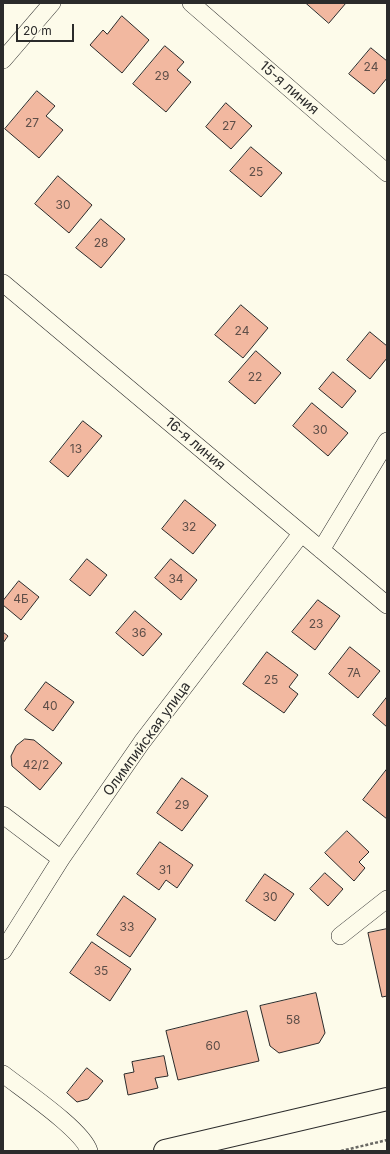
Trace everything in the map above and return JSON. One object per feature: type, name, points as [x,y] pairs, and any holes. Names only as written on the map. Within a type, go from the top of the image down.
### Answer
[{"type":"street","points":[[3,60],[52,3]]},
{"type":"street","name":"15-я линия","points":[[191,3],[387,173]]},
{"type":"street","name":"16-я линия","points":[[3,283],[387,605]]},
{"type":"street","points":[[321,550],[387,441]]},
{"type":"street","name":"Олимпийская улица","points":[[3,951],[61,859],[147,736],[301,534]]},
{"type":"street","points":[[3,815],[61,859]]},
{"type":"street","points":[[340,936],[387,899]]},
{"type":"street","points":[[3,1074],[80,1136],[89,1151]]},
{"type":"street","points":[[165,1151],[387,1099]]},
{"type":"path","points":[[341,1151],[387,1140]]},
{"type":"building","points":[[306,3],[346,3],[329,23]]},
{"type":"building","points":[[122,16],[149,40],[122,73],[90,45],[103,30],[107,34]]},
{"type":"building","points":[[165,46],[184,62],[177,70],[191,82],[166,112],[133,84]]},
{"type":"building","points":[[371,48],[387,61],[387,78],[374,94],[349,74]]},
{"type":"building","points":[[37,91],[55,106],[46,116],[63,130],[39,158],[5,129]]},
{"type":"building","points":[[226,103],[252,126],[231,149],[206,127]]},
{"type":"building","points":[[251,147],[282,173],[261,197],[230,171]]},
{"type":"building","points":[[58,176],[92,205],[69,233],[35,204]]},
{"type":"building","points":[[101,219],[125,239],[101,268],[76,248]]},
{"type":"building","points":[[241,305],[268,328],[243,358],[215,335]]},
{"type":"building","points":[[370,332],[387,346],[387,358],[370,379],[347,360]]},
{"type":"building","points":[[256,351],[281,373],[255,404],[229,382]]},
{"type":"building","points":[[333,372],[356,391],[342,408],[319,389]]},
{"type":"building","points":[[312,403],[348,433],[328,456],[293,426]]},
{"type":"building","points":[[83,421],[102,436],[68,477],[50,462]]},
{"type":"building","points":[[185,500],[216,525],[193,554],[162,529]]},
{"type":"building","points":[[87,559],[107,575],[90,596],[70,580]]},
{"type":"building","points":[[171,559],[197,580],[181,600],[155,578]]},
{"type":"building","points":[[19,581],[39,597],[21,620],[3,605],[3,601]]},
{"type":"building","points":[[318,600],[340,616],[315,650],[292,632]]},
{"type":"building","points":[[135,611],[162,634],[143,656],[116,633]]},
{"type":"building","points":[[3,632],[8,636],[3,643]]},
{"type":"building","points":[[350,647],[380,671],[358,698],[329,674]]},
{"type":"building","points":[[267,652],[298,675],[289,687],[298,694],[284,713],[243,684]]},
{"type":"building","points":[[46,682],[74,702],[53,731],[25,710]]},
{"type":"building","points":[[387,697],[387,727],[373,715]]},
{"type":"building","points":[[25,739],[34,740],[62,763],[40,790],[12,766],[11,756],[16,746]]},
{"type":"building","points":[[387,769],[387,819],[363,800]]},
{"type":"building","points":[[182,778],[208,796],[182,831],[157,813]]},
{"type":"building","points":[[347,831],[369,852],[359,862],[365,868],[354,881],[325,853]]},
{"type":"building","points":[[160,842],[193,865],[177,888],[166,880],[159,890],[137,874]]},
{"type":"building","points":[[325,873],[343,889],[328,906],[310,889]]},
{"type":"building","points":[[265,874],[294,894],[275,921],[246,901]]},
{"type":"building","points":[[124,896],[156,919],[130,957],[97,935]]},
{"type":"building","points":[[387,929],[387,996],[382,997],[368,933]]},
{"type":"building","points":[[92,942],[131,969],[110,1001],[70,973]]},
{"type":"building","points":[[316,993],[325,1033],[319,1043],[279,1053],[270,1046],[260,1006]]},
{"type":"building","points":[[247,1011],[259,1061],[178,1080],[166,1031]]},
{"type":"building","points":[[164,1056],[168,1076],[155,1078],[158,1088],[128,1095],[124,1074],[134,1072],[132,1062]]},
{"type":"building","points":[[87,1068],[103,1081],[88,1099],[77,1102],[67,1093]]}]
